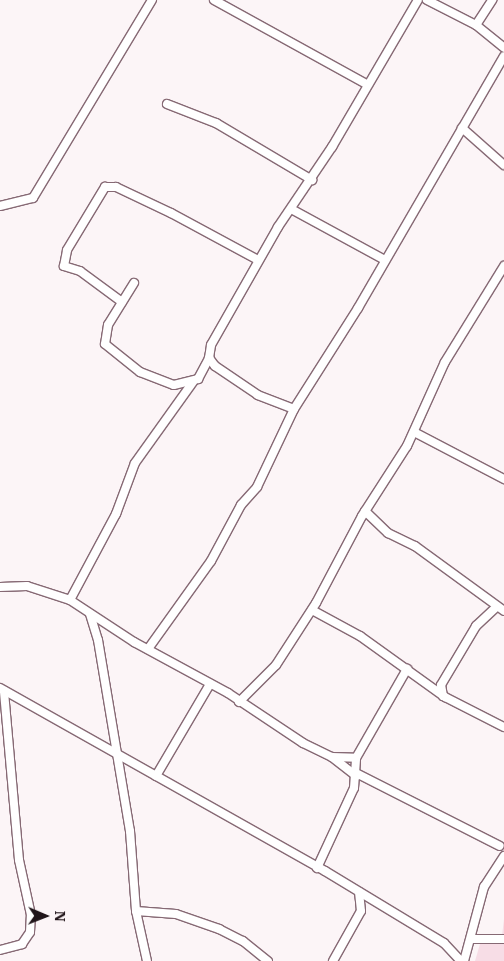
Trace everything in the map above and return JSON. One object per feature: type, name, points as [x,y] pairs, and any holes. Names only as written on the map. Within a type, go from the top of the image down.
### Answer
[{"type":"street","points":[[0,206],[33,198],[152,0]]},
{"type":"street","points":[[214,0],[366,84]]},
{"type":"street","points":[[70,600],[116,514],[135,463],[209,358],[211,345],[224,318],[258,260],[312,180],[366,84],[418,0]]},
{"type":"street","points":[[427,0],[476,25],[504,48]]},
{"type":"street","points":[[476,25],[492,0]]},
{"type":"street","points":[[148,649],[211,561],[241,506],[257,486],[294,409],[385,260],[504,56]]},
{"type":"street","points":[[167,104],[216,123],[312,180]]},
{"type":"street","points":[[462,128],[504,165]]},
{"type":"street","points":[[122,302],[80,271],[64,266],[67,250],[106,187],[116,187],[171,213],[258,260]]},
{"type":"street","points":[[291,209],[385,260]]},
{"type":"street","points":[[239,702],[276,665],[312,610],[365,511],[414,432],[446,362],[504,266]]},
{"type":"street","points":[[134,283],[108,325],[105,344],[153,378],[174,385],[193,382]]},
{"type":"street","points":[[209,358],[258,395],[294,409]]},
{"type":"street","points":[[414,432],[504,479]]},
{"type":"street","points":[[365,511],[388,533],[415,546],[495,608],[504,611]]},
{"type":"street","points":[[0,587],[27,586],[70,600],[148,649],[210,684],[302,743],[332,757],[356,775],[502,845],[503,857],[484,887],[464,961]]},
{"type":"street","points":[[443,696],[442,685],[476,626],[495,608]]},
{"type":"street","points":[[312,610],[360,636],[443,696],[504,727]]},
{"type":"street","points":[[90,614],[98,640],[130,831],[136,910],[147,961]]},
{"type":"street","points":[[317,868],[332,840],[356,775],[356,758],[407,669]]},
{"type":"street","points":[[156,776],[210,684]]},
{"type":"street","points":[[430,687],[442,685]]},
{"type":"street","points":[[2,689],[116,750],[156,776],[444,942],[460,961]]},
{"type":"street","points":[[0,950],[22,944],[30,932],[31,915],[19,860],[2,689]]},
{"type":"street","points":[[332,757],[356,758]]},
{"type":"street","points":[[359,892],[361,911]]},
{"type":"street","points":[[332,961],[361,911],[376,903]]},
{"type":"street","points":[[136,910],[176,914],[219,929],[243,941],[268,961],[275,961]]},
{"type":"street","points":[[471,939],[504,939]]},
{"type":"shaded area","points":[[504,919],[504,961],[475,961],[480,944],[501,944]]}]
